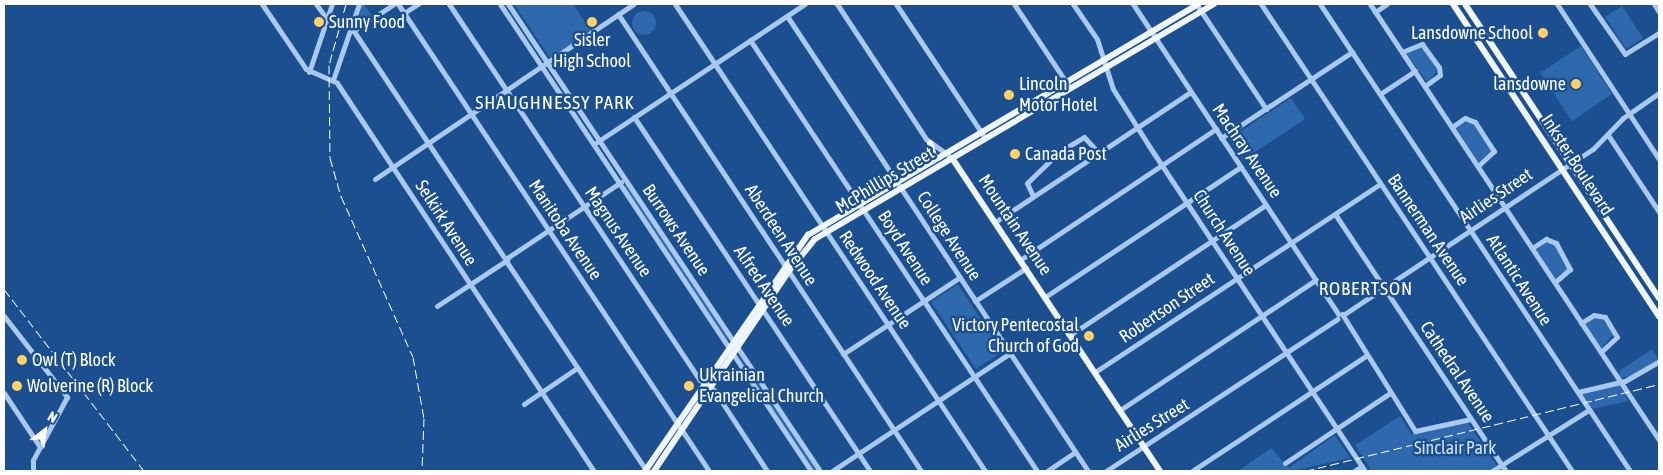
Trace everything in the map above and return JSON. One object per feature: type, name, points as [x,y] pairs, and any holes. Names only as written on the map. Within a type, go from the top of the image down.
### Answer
[{"type":"main road","name":"McPhillips Street","points":[[645,471],[677,424],[733,355],[788,272],[810,244],[896,182],[946,153],[983,135],[1068,85],[1105,67],[1198,4]]},
{"type":"main road","name":"McPhillips Street","points":[[1068,85],[1105,58],[1214,4]]},
{"type":"main road","name":"Inkster Boulevard","points":[[1453,4],[1659,316]]},
{"type":"main road","name":"Inkster Boulevard","points":[[1465,4],[1659,298]]},
{"type":"main road","name":"McPhillips Street","points":[[654,471],[682,430],[728,348],[784,264],[804,239],[822,226],[901,188],[952,158],[983,135]]},
{"type":"main road","points":[[930,143],[934,156],[930,163]]},
{"type":"main road","name":"Mountain Avenue","points":[[952,158],[1160,471]]},
{"type":"street","points":[[262,4],[310,72],[333,80],[359,4]]},
{"type":"street","points":[[316,4],[327,19]]},
{"type":"street","points":[[310,72],[332,4]]},
{"type":"street","points":[[352,29],[394,4]]},
{"type":"street","name":"Manitoba Avenue","points":[[398,4],[709,471]]},
{"type":"street","points":[[404,13],[418,4]]},
{"type":"street","name":"Magnus Avenue","points":[[449,4],[584,206],[767,471]]},
{"type":"street","name":"Burrows Avenue","points":[[500,4],[811,471]]},
{"type":"street","name":"Burrows Avenue","points":[[508,4],[820,471]]},
{"type":"street","points":[[375,179],[508,92],[633,4]]},
{"type":"street","name":"Redwood Avenue","points":[[675,4],[985,471]]},
{"type":"street","points":[[593,144],[805,4]]},
{"type":"street","name":"Mountain Avenue","points":[[837,4],[930,143],[952,158]]},
{"type":"street","points":[[896,4],[983,135]]},
{"type":"street","points":[[1014,4],[1068,85]]},
{"type":"street","points":[[1073,4],[1105,58]]},
{"type":"street","name":"Machray Avenue","points":[[1132,4],[1416,431],[1471,419]]},
{"type":"street","points":[[1198,4],[1266,109]]},
{"type":"street","name":"Bannerman Avenue","points":[[1261,4],[1572,471]]},
{"type":"street","name":"Atlantic Avenue","points":[[1320,4],[1630,471]]},
{"type":"street","points":[[1370,4],[1659,440]]},
{"type":"street","points":[[1375,12],[1387,4]]},
{"type":"street","points":[[1556,4],[1659,159]]},
{"type":"street","points":[[1590,4],[1625,54],[1659,33]]},
{"type":"street","points":[[1654,4],[1659,12]]},
{"type":"street","name":"Aberdeen Avenue","points":[[618,14],[921,471]]},
{"type":"street","name":"College Avenue","points":[[787,16],[1088,471]]},
{"type":"street","points":[[352,29],[645,471]]},
{"type":"street","name":"Boyd Avenue","points":[[750,40],[1036,471]]},
{"type":"street","points":[[1402,52],[1415,44],[1425,46],[1440,71],[1425,86]]},
{"type":"street","points":[[1221,138],[1352,52]]},
{"type":"street","name":"Church Avenue","points":[[1105,58],[1105,67],[1137,127],[1363,469]]},
{"type":"street","points":[[1380,94],[1415,71]]},
{"type":"street","name":"Selkirk Avenue","points":[[333,80],[393,167],[594,471]]},
{"type":"street","points":[[995,222],[1191,92]]},
{"type":"street","name":"Airlies Street","points":[[1106,471],[1287,354],[1384,286],[1562,169],[1608,135],[1629,113],[1659,93]]},
{"type":"street","name":"Alfred Avenue","points":[[634,117],[870,471]]},
{"type":"street","points":[[1452,127],[1465,118],[1476,122],[1494,151],[1478,166]]},
{"type":"street","points":[[1020,260],[1216,130]]},
{"type":"street","points":[[1608,135],[1659,212]]},
{"type":"street","points":[[1032,196],[1027,183],[1059,152],[1084,137],[1099,153]]},
{"type":"street","points":[[1045,297],[1241,167]]},
{"type":"street","points":[[437,306],[625,179]]},
{"type":"street","name":"Robertson Street","points":[[1095,372],[1380,184]]},
{"type":"street","points":[[1070,335],[1266,205]]},
{"type":"street","name":"Cathedral Avenue","points":[[1335,214],[1506,471]]},
{"type":"street","points":[[1532,248],[1548,239],[1560,250],[1570,269],[1555,282]]},
{"type":"street","points":[[976,301],[1026,268]]},
{"type":"street","points":[[843,354],[960,277]]},
{"type":"street","points":[[1120,410],[1316,280]]},
{"type":"street","points":[[1581,323],[1594,314],[1605,317],[1617,337],[1601,352]]},
{"type":"street","points":[[4,316],[67,400],[31,465],[33,471]]},
{"type":"street","points":[[832,471],[1010,354]]},
{"type":"street","points":[[1192,471],[1366,356]]},
{"type":"street","points":[[1578,392],[1620,381],[1659,361]]},
{"type":"street","points":[[524,404],[578,368]]},
{"type":"street","points":[[4,393],[40,447]]},
{"type":"street","points":[[1285,463],[1390,393]]},
{"type":"street","points":[[1492,471],[1548,434],[1589,410]]},
{"type":"street","points":[[1047,471],[1075,452]]},
{"type":"street","points":[[1354,471],[1363,469]]},
{"type":"green space","points":[[364,4],[372,16],[357,25],[361,6]]},
{"type":"green space","points":[[514,4],[573,4],[591,31],[550,58]]},
{"type":"green space","points":[[1622,6],[1643,38],[1626,49],[1605,17]]},
{"type":"green space","points":[[644,11],[652,15],[656,23],[652,31],[644,35],[636,31],[632,23],[636,15]]},
{"type":"green space","points":[[1420,45],[1438,69],[1428,83],[1406,53]]},
{"type":"green space","name":"lansdowne","points":[[1581,46],[1612,94],[1572,121],[1540,73]]},
{"type":"green space","points":[[1291,98],[1305,119],[1243,160],[1229,139]]},
{"type":"green space","points":[[1465,120],[1473,121],[1492,151],[1478,162],[1456,128]]},
{"type":"green space","points":[[626,185],[729,339],[728,341],[623,186]]},
{"type":"green space","points":[[1547,241],[1555,245],[1568,268],[1555,279],[1536,250]]},
{"type":"green space","points":[[958,284],[1002,352],[976,369],[931,302]]},
{"type":"green space","points":[[1596,317],[1603,319],[1614,334],[1601,348],[1585,324]]},
{"type":"green space","points":[[1652,349],[1659,360],[1633,376],[1620,378],[1619,371]]},
{"type":"green space","points":[[739,355],[817,471],[813,471]]},
{"type":"green space","points":[[1620,384],[1628,401],[1593,409],[1582,394]]},
{"type":"green space","name":"Sinclair Park","points":[[1400,416],[1411,434],[1466,420],[1497,466],[1489,471],[1372,471],[1355,445]]},
{"type":"green space","points":[[1335,435],[1350,458],[1292,471],[1238,471],[1271,448],[1289,468]]},
{"type":"railway","points":[[346,4],[329,65],[330,158],[341,196],[413,357],[424,418],[422,471]]},
{"type":"railway","points":[[4,289],[144,471]]},
{"type":"railway","points":[[1305,471],[1659,384]]},
{"type":"place","name":"Sunny Food","points":[[319,22]]},
{"type":"place","name":"Sisler High School","points":[[592,22]]},
{"type":"place","name":"Lansdowne School","points":[[1543,33]]},
{"type":"place","name":"lansdowne","points":[[1576,84]]},
{"type":"place","name":"Lincoln Motor Hotel","points":[[1009,95]]},
{"type":"place","name":"Canada Post","points":[[1015,154]]},
{"type":"place","name":"Victory Pentecostal Church of God","points":[[1089,336]]},
{"type":"place","name":"Owl (T) Block","points":[[22,360]]},
{"type":"place","name":"Wolverine (R) Block","points":[[17,386]]},
{"type":"place","name":"Ukrainian Evangelical Church","points":[[689,386]]},
{"type":"district","name":"SHAUGHNESSY PARK","points":[[555,103]]},
{"type":"district","name":"ROBERTSON","points":[[1366,289]]}]
